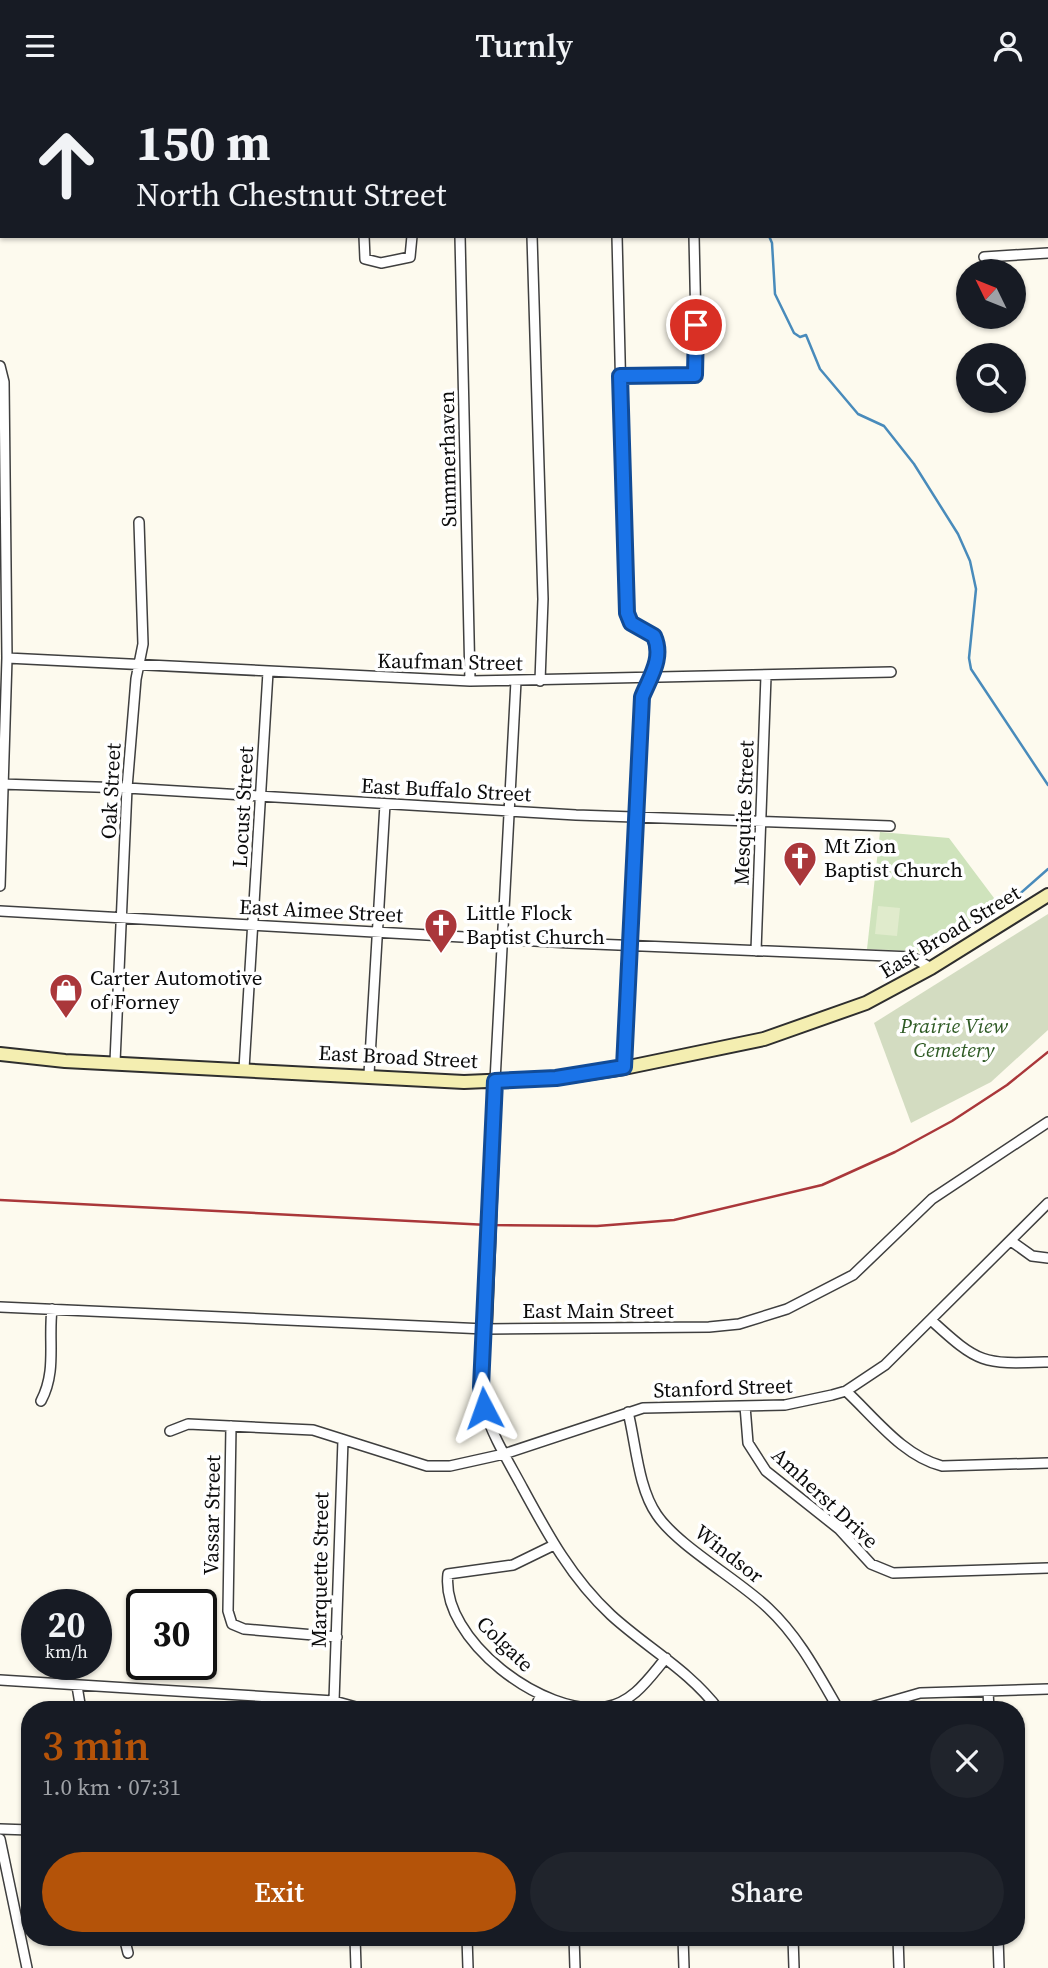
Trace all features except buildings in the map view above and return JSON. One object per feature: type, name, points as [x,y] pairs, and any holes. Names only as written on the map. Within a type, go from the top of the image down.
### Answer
[{"type":"main road","name":"East Broad Street","points":[[0,1054],[65,1061],[495,1081],[556,1078],[764,1039],[866,1003],[931,968],[1048,895]]},
{"type":"main road","points":[[485,1329],[495,1081]]},
{"type":"street","points":[[364,238],[365,259],[381,263],[410,257],[412,238]]},
{"type":"street","name":"Summerhaven","points":[[460,238],[470,681]]},
{"type":"street","points":[[532,238],[543,599],[540,681]]},
{"type":"street","points":[[617,238],[626,601],[631,623],[654,636],[657,642],[656,667],[642,697],[624,1067]]},
{"type":"street","points":[[620,376],[695,375],[694,238]]},
{"type":"street","points":[[984,257],[1048,253]]},
{"type":"street","points":[[0,366],[5,393],[7,658],[0,886]]},
{"type":"street","name":"Oak Street","points":[[115,1062],[127,788],[142,644],[139,522]]},
{"type":"street","name":"Kaufman Street","points":[[7,658],[470,681],[891,672]]},
{"type":"street","name":"Locust Street","points":[[244,1069],[268,672]]},
{"type":"street","name":"Mesquite Street","points":[[756,951],[766,676]]},
{"type":"street","points":[[495,1081],[516,681]]},
{"type":"street","name":"East Buffalo Street","points":[[2,784],[127,788],[635,818],[890,826]]},
{"type":"street","points":[[369,1074],[375,932],[385,804]]},
{"type":"street","name":"East Aimee Street","points":[[0,911],[503,939],[912,957],[931,968]]},
{"type":"street","name":"East Main Street","points":[[0,1307],[485,1329],[709,1327],[739,1324],[787,1309],[853,1275],[932,1199],[1048,1122]]},
{"type":"street","name":"Stanford Street","points":[[170,1431],[188,1424],[313,1430],[427,1466],[469,1464],[628,1412],[661,1406],[785,1405],[846,1391],[885,1366],[1048,1203]]},
{"type":"street","points":[[1011,1241],[1032,1256],[1048,1258]]},
{"type":"street","points":[[41,1401],[53,1366],[49,1333],[52,1309]]},
{"type":"street","points":[[932,1320],[980,1360],[999,1364],[1048,1362]]},
{"type":"street","points":[[485,1329],[481,1387],[484,1408],[504,1454],[554,1545],[577,1581],[613,1617],[702,1687],[712,1701]]},
{"type":"street","points":[[846,1391],[907,1449],[928,1462],[942,1466],[1048,1463]]},
{"type":"street","name":"Amherst Drive","points":[[745,1406],[748,1443],[766,1471],[839,1529],[871,1564],[881,1570],[892,1573],[1048,1568]]},
{"type":"street","name":"Windsor","points":[[628,1412],[647,1493],[658,1518],[743,1587],[786,1627],[800,1644],[834,1701]]},
{"type":"street","name":"Vassar Street","points":[[231,1426],[228,1611],[232,1624],[244,1629],[337,1637]]},
{"type":"street","name":"Marquette Street","points":[[334,1701],[343,1440]]},
{"type":"street","name":"Colgate","points":[[554,1545],[513,1565],[448,1574],[446,1591],[461,1628],[516,1682],[540,1697],[554,1701]]},
{"type":"street","name":"Colgate","points":[[622,1701],[635,1695],[666,1658]]},
{"type":"street","points":[[0,1680],[334,1701]]},
{"type":"street","points":[[77,1686],[80,1701]]},
{"type":"street","points":[[892,1701],[920,1693],[1048,1689]]},
{"type":"street","points":[[988,1691],[989,1701]]},
{"type":"street","points":[[538,1701],[540,1697]]},
{"type":"street","points":[[0,1829],[21,1830]]},
{"type":"street","points":[[0,1839],[21,1939]]},
{"type":"street","points":[[22,1946],[27,1968]]},
{"type":"street","points":[[126,1946],[128,1953]]},
{"type":"street","points":[[355,1946],[356,1968]]},
{"type":"street","points":[[467,1946],[468,1968]]},
{"type":"street","points":[[574,1946],[575,1968]]},
{"type":"street","points":[[683,1946],[684,1968]]},
{"type":"street","points":[[793,1946],[794,1968]]},
{"type":"street","points":[[898,1946],[899,1968]]},
{"type":"street","points":[[998,1946],[999,1968]]},
{"type":"green space","points":[[880,832],[949,838],[1003,910],[935,952],[867,949]]},
{"type":"green space","points":[[878,906],[900,908],[897,936],[875,934]]},
{"type":"green space","name":"Prairie View Cemetery","points":[[1048,914],[1048,1030],[991,1082],[911,1123],[874,1023]]},
{"type":"waterway","points":[[770,238],[775,294],[794,333],[800,337],[806,335],[820,369],[858,414],[884,426],[914,464],[958,534],[970,561],[976,589],[969,658],[971,669],[1048,785]]},
{"type":"waterway","points":[[921,955],[1015,898],[1048,869]]},
{"type":"railway","points":[[0,1200],[488,1225],[597,1226],[674,1220],[822,1185],[895,1152],[952,1121],[1007,1085],[1048,1052]]},
{"type":"place","name":"Mt Zion Baptist Church","points":[[800,888]]},
{"type":"place","name":"Little Flock Baptist Church","points":[[441,955]]},
{"type":"place","name":"Carter Automotive of Forney","points":[[66,1020]]},
{"type":"route","points":[[484,1408],[481,1387],[495,1081],[556,1078],[624,1067],[642,697],[656,667],[658,651],[654,636],[631,623],[627,613],[620,376],[695,375],[696,325]]}]
